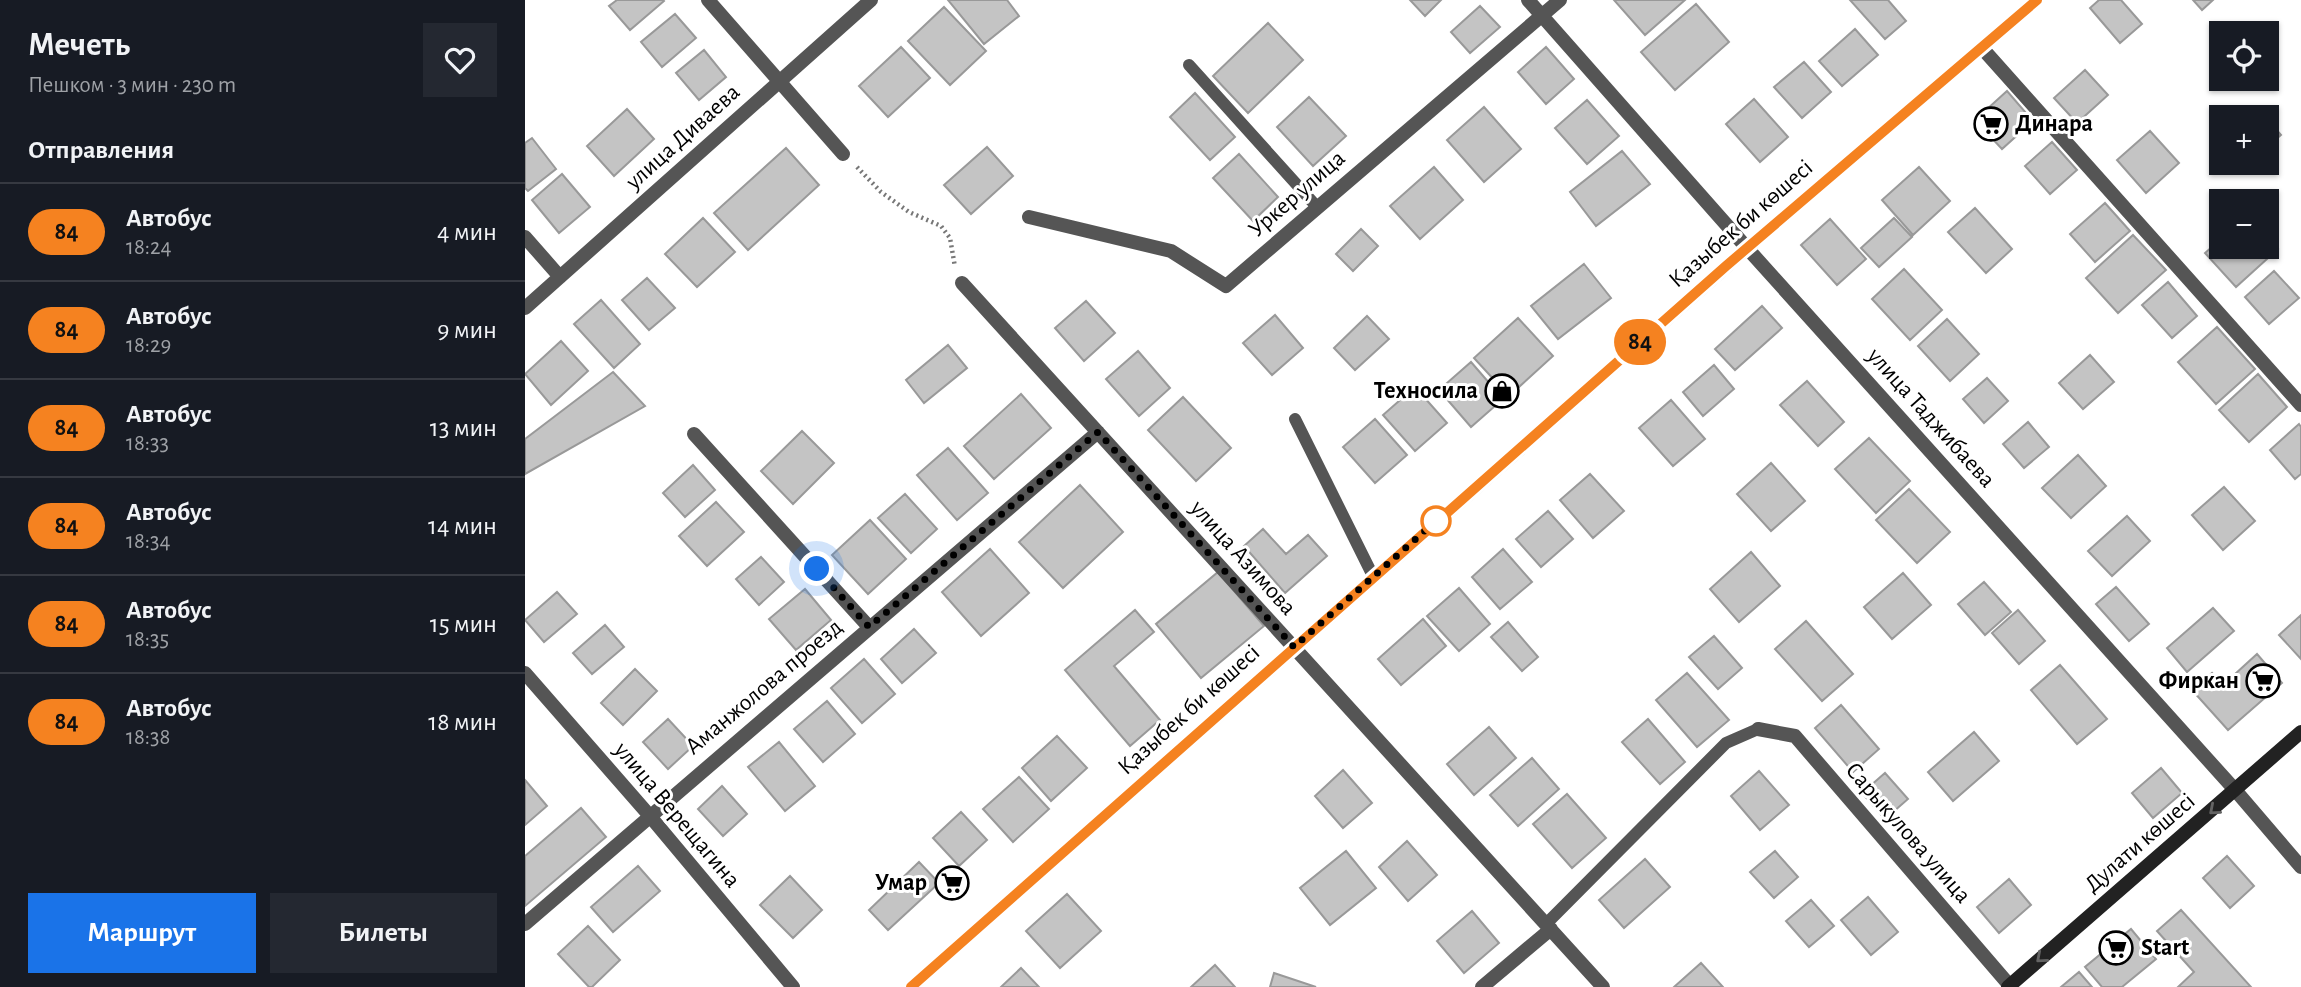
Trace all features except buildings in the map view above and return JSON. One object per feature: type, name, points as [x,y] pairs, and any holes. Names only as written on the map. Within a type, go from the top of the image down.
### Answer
[{"type":"main road","name":"Қазыбек би көшесі","points":[[911,987],[1747,248],[2037,0]]},
{"type":"main road","name":"Дулати көшесі","points":[[2009,986],[2301,732]]},
{"type":"street","points":[[708,0],[843,154]]},
{"type":"street","name":"улица Диваева","points":[[525,308],[871,0]]},
{"type":"street","name":"улица Таджибаева","points":[[1528,0],[2301,867]]},
{"type":"street","name":"Уркер улица","points":[[1028,216],[1171,251],[1226,286],[1560,0]]},
{"type":"street","points":[[1982,48],[2301,405]]},
{"type":"street","points":[[525,237],[560,277]]},
{"type":"street","name":"улица Азимова","points":[[959,279],[1603,987]]},
{"type":"street","name":"Аманжолова проезд","points":[[525,924],[1098,432]]},
{"type":"street","points":[[694,434],[869,627]]},
{"type":"street","name":"улица Верещагина","points":[[525,673],[793,987]]},
{"type":"street","name":"Сарыкулова улица","points":[[1759,729],[1795,736],[2009,986]]},
{"type":"street","points":[[1482,987],[1548,926]]},
{"type":"lane","points":[[1189,65],[1317,207]]},
{"type":"lane","points":[[1295,419],[1374,576]]},
{"type":"lane","points":[[1548,926],[1725,743],[1759,729]]},
{"type":"path","points":[[843,154],[881,192],[909,212],[941,226],[950,239],[959,279]]},
{"type":"bus line","name":"84","points":[[911,987],[1726,266],[2037,0]]},
{"type":"place","name":"Динара","points":[[1991,124]]},
{"type":"place","name":"Техносила","points":[[1502,391]]},
{"type":"place","name":"Фиркан","points":[[2263,681]]},
{"type":"place","name":"Умар","points":[[952,883]]},
{"type":"place","name":"Start","points":[[2116,948]]},
{"type":"route","points":[[817,569],[869,627],[1098,432],[1294,647],[1436,521]]}]
